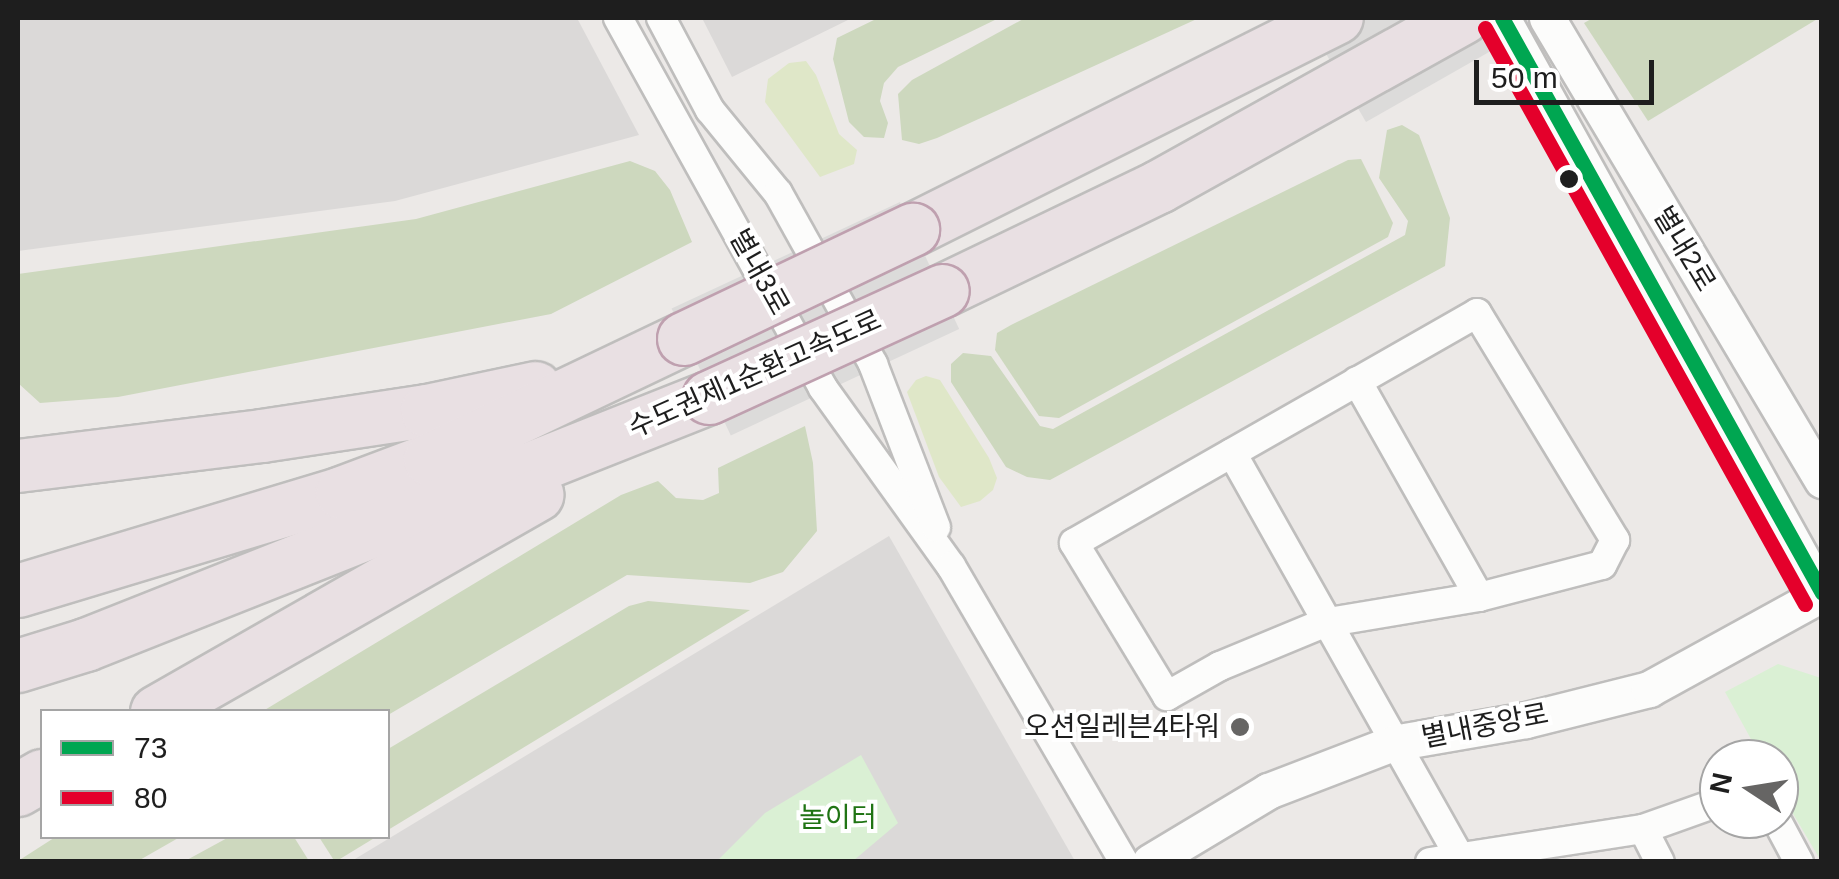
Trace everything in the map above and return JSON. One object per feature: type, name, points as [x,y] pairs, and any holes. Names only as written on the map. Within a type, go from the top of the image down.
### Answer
[{"type":"highway","name":"수도권제1순환고속도로","points":[[18,666],[86,644],[709,398],[1158,187],[1463,18]]},
{"type":"highway","points":[[18,590],[342,493],[430,460],[914,230],[1324,24]]},
{"type":"highway","points":[[18,466],[427,411],[574,379],[684,339]]},
{"type":"highway","points":[[161,709],[709,398]]},
{"type":"highway","points":[[18,790],[40,777]]},
{"type":"street","name":"별내3로","points":[[618,18],[823,388],[951,566],[1124,862]]},
{"type":"street","name":"별내3로","points":[[661,18],[710,110],[778,193],[873,364],[951,566]]},
{"type":"street","name":"별내2로","points":[[1502,18],[1821,595]]},
{"type":"street","name":"별내2로","points":[[1547,18],[1822,480]]},
{"type":"street","points":[[1477,313],[1615,540],[1602,564],[1479,597],[1324,624],[1220,666],[1167,696],[1074,543],[1232,454],[1477,313]]},
{"type":"street","points":[[1358,381],[1479,597]]},
{"type":"street","points":[[1232,454],[1393,743],[1450,859],[1642,829],[1699,809]]},
{"type":"street","name":"별내중앙로","points":[[1150,862],[1268,791],[1393,743],[1526,720],[1649,689],[1821,595]]},
{"type":"street","points":[[1642,829],[1660,862]]},
{"type":"street","points":[[1787,839],[1799,862]]},
{"type":"shaded area","points":[[18,18],[577,18],[639,135],[395,201],[18,251]]},
{"type":"shaded area","points":[[702,18],[852,18],[732,77]]},
{"type":"shaded area","points":[[889,536],[1075,861],[350,862]]},
{"type":"green space","points":[[878,18],[999,18],[898,67],[884,83],[880,101],[888,123],[884,138],[864,137],[849,122],[833,59],[837,38]]},
{"type":"green space","points":[[1025,18],[1199,18],[937,138],[919,144],[902,140],[898,94],[912,80]]},
{"type":"green space","points":[[1593,18],[1819,18],[1648,121],[1584,23]]},
{"type":"green space","points":[[806,61],[816,75],[839,134],[857,150],[854,164],[820,177],[765,102],[768,79],[789,63]]},
{"type":"green space","points":[[1402,125],[1419,135],[1450,218],[1445,266],[1050,480],[1027,477],[1006,467],[951,382],[951,364],[963,353],[991,356],[1040,426],[1053,429],[1405,235],[1408,221],[1379,178],[1387,130]]},
{"type":"green space","points":[[1361,159],[1393,223],[1388,237],[1059,418],[1039,416],[995,350],[997,333],[1011,325],[1348,160]]},
{"type":"green space","points":[[630,161],[655,171],[670,190],[692,242],[551,314],[118,397],[40,403],[18,383],[18,274],[416,219]]},
{"type":"green space","points":[[926,376],[940,380],[989,458],[997,478],[993,490],[980,501],[961,507],[939,477],[907,392],[916,380]]},
{"type":"green space","points":[[805,426],[813,463],[817,531],[783,572],[750,583],[627,575],[390,714],[390,709],[266,709],[621,495],[658,481],[676,498],[703,500],[719,493],[718,468]]},
{"type":"green space","points":[[648,601],[750,610],[390,829],[390,748],[629,606]]},
{"type":"green space","points":[[1778,664],[1821,678],[1821,861],[1799,824],[1799,739],[1751,739],[1725,692]]},
{"type":"green space","name":"놀이터","points":[[861,755],[898,823],[853,861],[717,861],[765,813]]},
{"type":"green space","points":[[52,839],[176,839],[138,861],[18,861]]},
{"type":"green space","points":[[225,839],[295,839],[309,861],[185,861]]},
{"type":"green space","points":[[320,839],[373,839],[335,862]]},
{"type":"pier","points":[[1305,18],[1549,18],[1366,122]]},
{"type":"pier","points":[[900,202],[959,329],[731,435],[672,308]]},
{"type":"transit line","name":"73","points":[[1502,18],[1822,593]]},
{"type":"transit line","name":"80","points":[[1485,28],[1805,604]]},
{"type":"place","name":"오션일레븐4타워","points":[[1240,727]]}]
